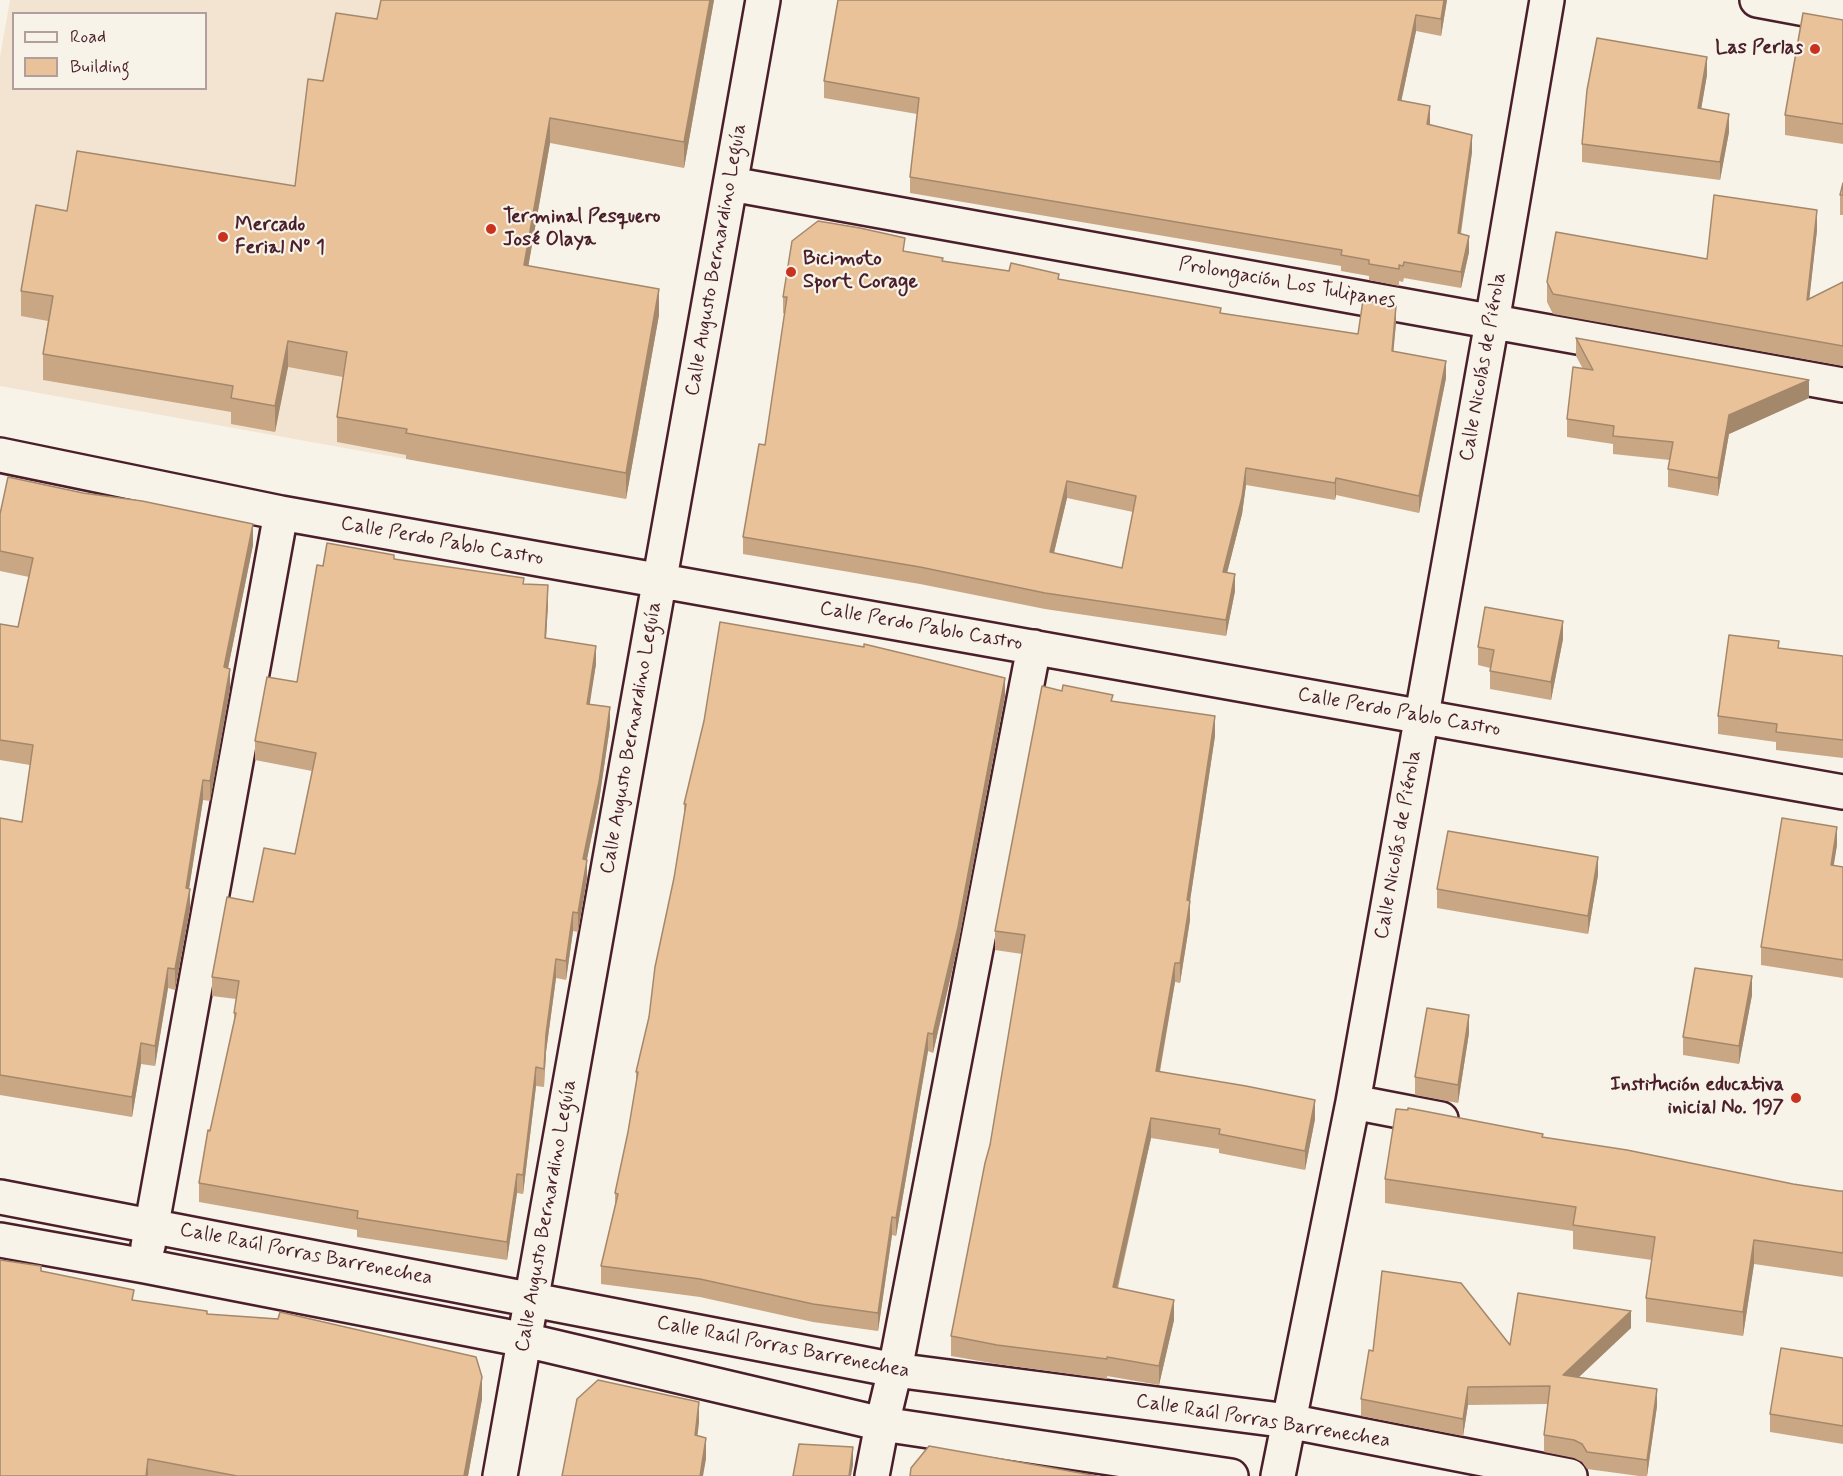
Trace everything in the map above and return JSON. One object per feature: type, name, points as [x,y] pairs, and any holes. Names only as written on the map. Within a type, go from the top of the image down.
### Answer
[{"type":"street","name":"Calle Augusto Bernardino Leguía","points":[[501,1476],[763,0]]},
{"type":"street","name":"Calle Nicolás de Piérola","points":[[1278,1476],[1353,1102],[1547,0]]},
{"type":"street","points":[[1757,0],[1843,16]]},
{"type":"street","name":"Prolongación Los Tulipanes","points":[[731,184],[1843,385]]},
{"type":"street","name":"Calle Perdo Pablo Castro","points":[[0,455],[281,513],[1843,792]]},
{"type":"street","points":[[145,1266],[281,513]]},
{"type":"street","points":[[872,1476],[895,1371],[1034,647]]},
{"type":"street","points":[[1353,1102],[1469,1124]]},
{"type":"street","name":"Calle Raúl Porras Barrenechea","points":[[0,1197],[895,1371],[1288,1421],[1569,1476]]},
{"type":"street","name":"Calle Raúl Porras Barrenechea","points":[[0,1240],[525,1340],[882,1424],[1231,1476]]},
{"type":"shaded area","name":"Mercado Ferial Nº 1","points":[[10,0],[488,0],[406,459],[0,386],[0,57]]},
{"type":"building","points":[[381,0],[710,0],[684,142],[550,118],[524,265],[659,289],[626,473],[406,433],[407,429],[337,417],[347,352],[288,341],[275,406],[231,398],[233,386],[43,354],[53,296],[21,291],[36,205],[67,211],[77,151],[295,186],[308,79],[323,81],[336,13],[377,19]]},
{"type":"building","points":[[838,0],[1444,0],[1441,19],[1416,15],[1398,100],[1430,106],[1427,124],[1472,135],[1458,233],[1469,236],[1461,272],[1404,262],[1403,266],[1399,265],[1399,269],[1369,264],[1369,260],[1341,255],[1342,250],[910,177],[919,98],[824,81]]},
{"type":"building","points":[[1803,13],[1843,20],[1843,124],[1785,115]]},
{"type":"building","points":[[1597,38],[1707,57],[1698,108],[1729,114],[1720,162],[1582,144],[1587,90]]},
{"type":"building","points":[[1714,195],[1817,210],[1807,300],[1843,282],[1843,346],[1553,294],[1547,282],[1556,232],[1707,259]]},
{"type":"building","points":[[818,221],[905,238],[903,251],[943,258],[942,261],[1009,271],[1011,263],[1059,274],[1058,279],[1221,308],[1220,313],[1358,334],[1363,300],[1396,306],[1392,351],[1446,361],[1419,496],[1336,478],[1335,483],[1246,468],[1242,497],[1223,572],[1235,574],[1226,620],[1045,593],[920,567],[743,537],[759,444],[765,445],[787,297],[783,297],[792,241]],"holes":[[[1067,481],[1136,496],[1122,568],[1050,552]]]},
{"type":"building","points":[[1576,338],[1809,380],[1729,415],[1718,478],[1668,469],[1673,442],[1613,436],[1614,426],[1567,419],[1573,367],[1593,370]]},
{"type":"building","points":[[8,477],[253,524],[224,667],[230,669],[210,781],[203,780],[186,888],[190,889],[175,969],[168,968],[155,1046],[141,1043],[132,1097],[0,1075],[0,818],[22,822],[33,745],[0,740],[0,624],[18,627],[33,558],[0,551],[0,514]]},
{"type":"building","points":[[327,543],[394,555],[394,559],[524,578],[523,584],[548,585],[545,638],[596,646],[587,704],[610,707],[599,782],[583,859],[587,860],[578,913],[573,912],[566,961],[556,959],[546,1034],[544,1069],[536,1067],[523,1175],[517,1174],[507,1242],[357,1218],[358,1211],[199,1183],[208,1130],[210,1131],[236,1013],[234,1013],[239,981],[212,977],[227,897],[253,902],[264,848],[295,854],[316,753],[255,741],[267,677],[297,682],[317,565],[323,566]]},
{"type":"building","points":[[1485,607],[1563,621],[1551,682],[1490,671],[1494,650],[1478,647]]},
{"type":"building","points":[[720,622],[864,647],[864,644],[1005,678],[958,927],[933,1034],[928,1033],[896,1218],[892,1217],[878,1313],[813,1304],[700,1279],[601,1266],[618,1194],[615,1193],[628,1132],[638,1072],[636,1072],[649,1017],[655,967],[674,878],[686,804],[684,804],[704,721]]},
{"type":"building","points":[[1729,635],[1779,641],[1778,648],[1843,656],[1843,740],[1776,732],[1777,724],[1718,716]]},
{"type":"building","points":[[1063,685],[1113,695],[1111,701],[1215,716],[1187,900],[1190,901],[1180,963],[1175,963],[1156,1071],[1315,1100],[1305,1151],[1219,1134],[1220,1129],[1151,1118],[1113,1287],[1174,1300],[1159,1366],[1107,1357],[1107,1359],[997,1345],[951,1336],[990,1145],[1025,935],[995,931],[1042,686],[1062,691]]},
{"type":"building","points":[[1782,818],[1837,827],[1831,865],[1843,867],[1843,960],[1761,947]]},
{"type":"building","points":[[1448,831],[1598,857],[1588,916],[1437,889]]},
{"type":"building","points":[[1695,968],[1752,976],[1739,1046],[1683,1037]]},
{"type":"building","points":[[1427,1008],[1469,1015],[1458,1085],[1415,1077]]},
{"type":"building","points":[[1408,1108],[1543,1134],[1542,1137],[1627,1150],[1793,1184],[1843,1191],[1843,1253],[1754,1240],[1743,1312],[1646,1298],[1655,1237],[1573,1225],[1576,1207],[1385,1179],[1396,1109],[1408,1110]]},
{"type":"building","points":[[0,1260],[41,1266],[41,1271],[134,1290],[132,1300],[207,1311],[207,1314],[278,1319],[280,1312],[476,1357],[482,1377],[464,1476],[237,1476],[148,1459],[146,1476],[0,1476]]},
{"type":"building","points":[[1382,1271],[1461,1283],[1510,1345],[1518,1293],[1631,1311],[1563,1375],[1657,1389],[1647,1460],[1587,1452],[1582,1444],[1574,1440],[1544,1435],[1550,1386],[1468,1387],[1463,1419],[1361,1399],[1369,1350],[1373,1351]]},
{"type":"building","points":[[1781,1348],[1843,1358],[1843,1426],[1770,1414]]},
{"type":"building","points":[[598,1380],[699,1402],[695,1435],[706,1438],[700,1476],[562,1476],[577,1399]]},
{"type":"building","points":[[799,1444],[853,1447],[849,1476],[793,1476]]},
{"type":"building","points":[[929,1446],[1097,1476],[910,1476],[911,1468]]},
{"type":"place","name":"Las Perlas","points":[[1815,49]]},
{"type":"place","name":"Terminal Pesquero José Olaya","points":[[491,229]]},
{"type":"place","name":"Mercado Ferial Nº 1","points":[[223,237]]},
{"type":"place","name":"Bicimoto Sport Corage","points":[[791,272]]},
{"type":"place","name":"Institución educativa inicial No. 197","points":[[1796,1098]]}]
